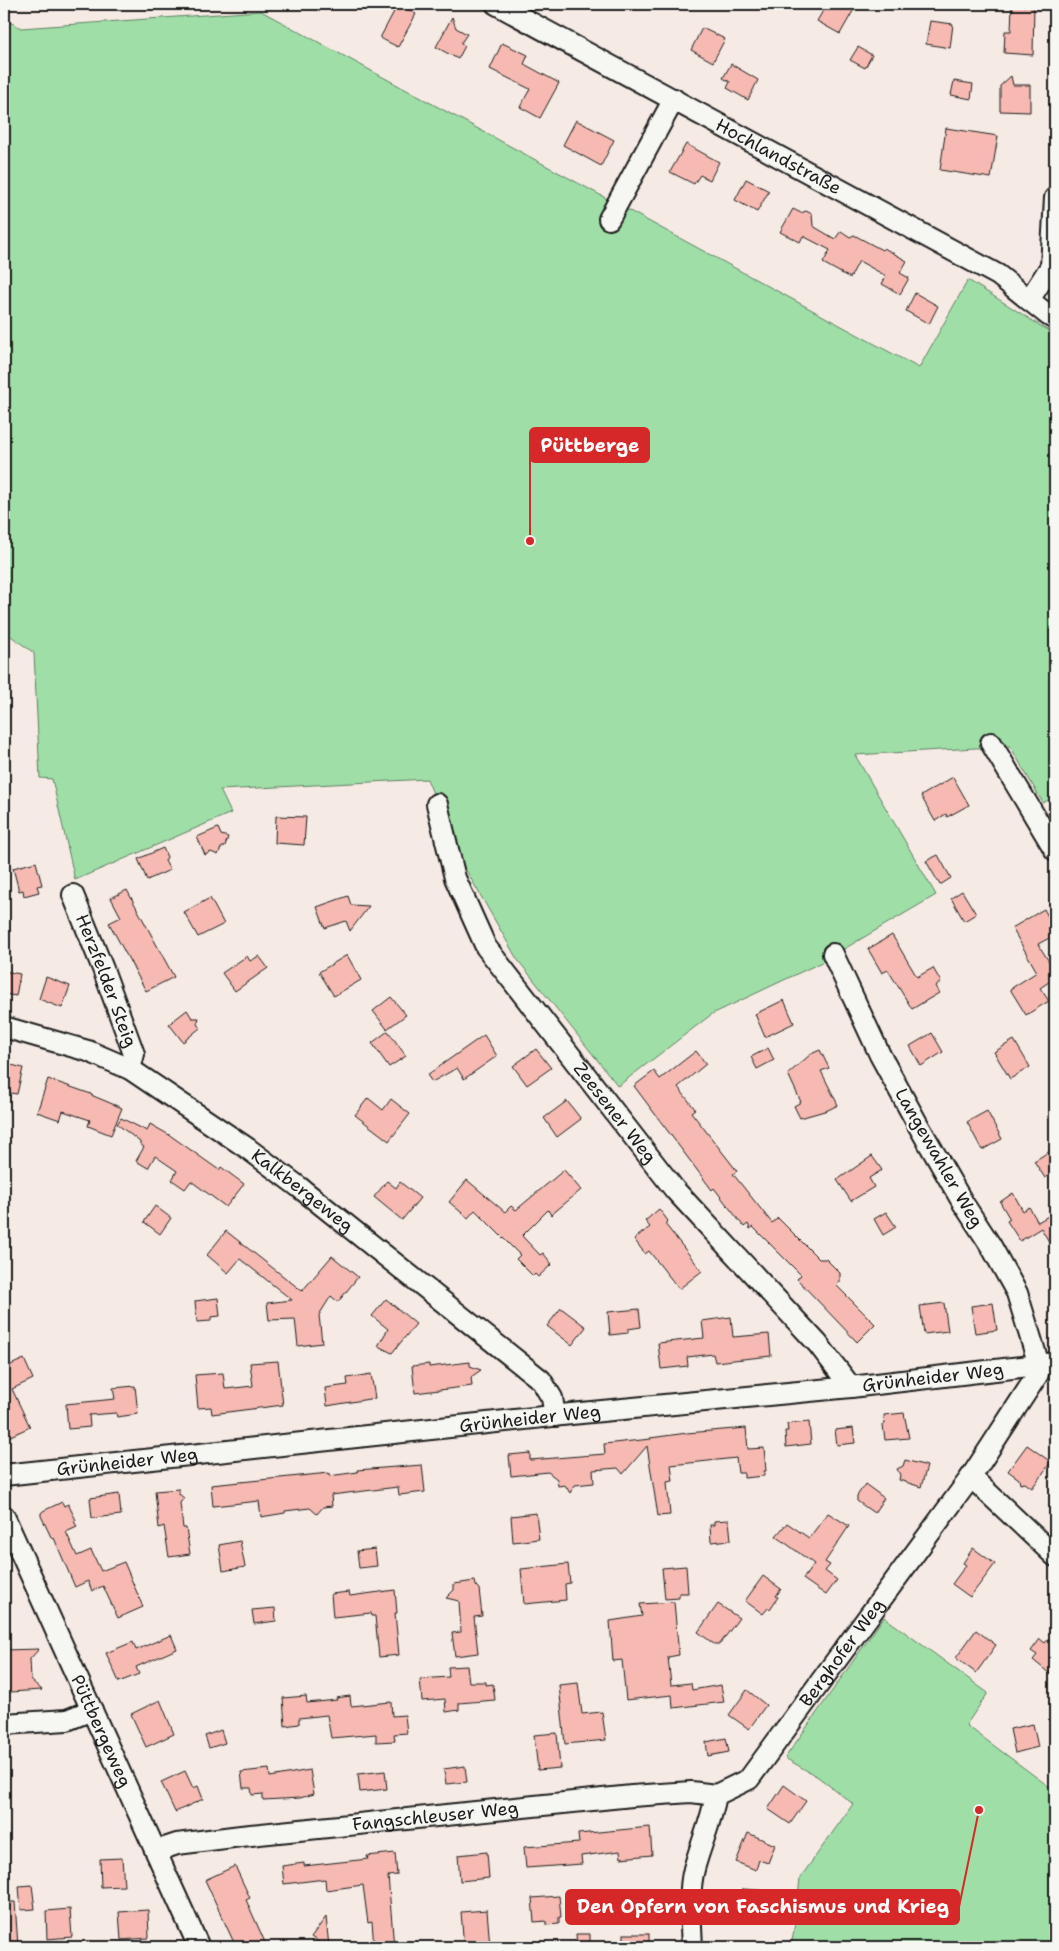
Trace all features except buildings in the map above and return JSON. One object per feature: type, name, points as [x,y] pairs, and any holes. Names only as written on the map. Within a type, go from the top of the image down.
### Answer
[{"type":"street","name":"Hochlandstraße","points":[[496,4],[998,275],[1055,319]]},
{"type":"street","points":[[609,219],[674,99]]},
{"type":"street","points":[[1030,300],[1052,266],[1055,198]]},
{"type":"street","points":[[991,743],[1055,850]]},
{"type":"street","name":"Zeesener Weg","points":[[437,804],[455,878],[486,948],[675,1190],[818,1344],[851,1387]]},
{"type":"street","name":"Herzfelder Steig","points":[[73,895],[103,969],[134,1054],[130,1069]]},
{"type":"street","name":"Langewahler Weg","points":[[832,954],[880,1055],[916,1123],[962,1203],[991,1246],[1017,1293],[1047,1364]]},
{"type":"street","name":"Kalkbergeweg","points":[[4,1027],[88,1051],[130,1069],[247,1148],[299,1187],[541,1380],[552,1398],[555,1416]]},
{"type":"street","name":"Grünheider Weg","points":[[4,1474],[851,1387],[1047,1364]]},
{"type":"street","name":"Berghofer Weg","points":[[716,1795],[749,1779],[971,1477],[1038,1374],[1047,1364]]},
{"type":"street","points":[[971,1477],[1055,1556]]},
{"type":"street","name":"Püttbergeweg","points":[[4,1516],[200,1947]]},
{"type":"street","points":[[4,1724],[67,1720],[92,1710]]},
{"type":"street","name":"Fangschleuser Weg","points":[[156,1851],[177,1844],[241,1836],[501,1811],[632,1796],[691,1792],[716,1795]]},
{"type":"street","points":[[692,1947],[693,1871],[712,1819],[716,1795]]},
{"type":"green space","points":[[261,11],[919,368],[968,280],[1055,335],[1055,796],[1043,803],[1010,746],[855,755],[936,895],[820,963],[712,1014],[618,1086],[517,959],[462,863],[427,779],[220,790],[231,813],[75,880],[52,779],[40,778],[34,653],[4,631],[4,19],[21,28]]},
{"type":"green space","points":[[884,1617],[988,1693],[966,1725],[1055,1791],[1055,1946],[791,1947],[800,1878],[853,1804],[818,1777],[785,1758]]},
{"type":"place","name":"Püttberge","points":[[530,541]]},
{"type":"place","name":"Den Opfern von Faschismus und Krieg","points":[[979,1810]]}]
